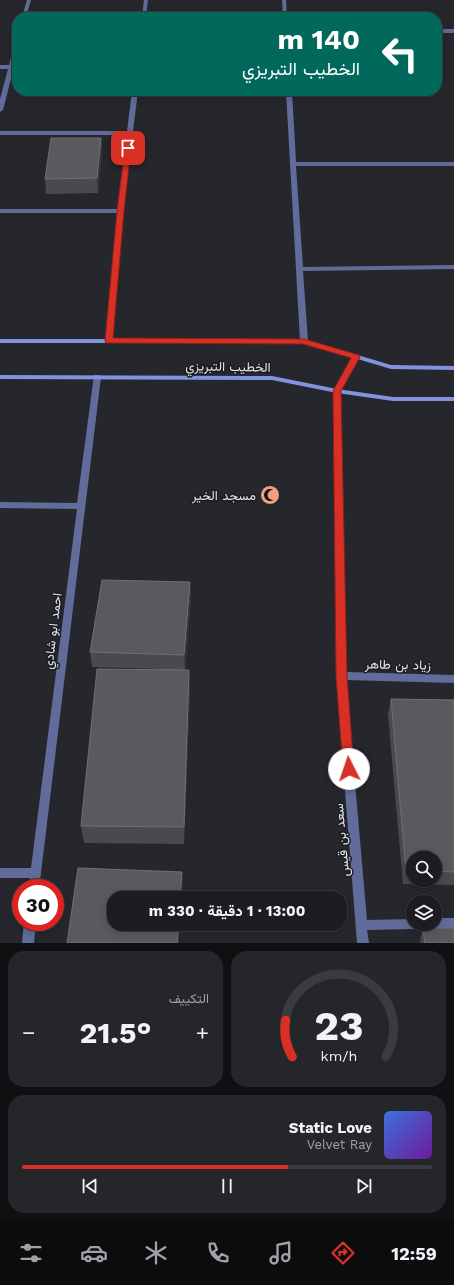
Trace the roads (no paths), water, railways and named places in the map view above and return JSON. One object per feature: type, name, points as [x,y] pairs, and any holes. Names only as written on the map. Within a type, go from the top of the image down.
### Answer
[{"type":"street","points":[[25,12],[29,0]]},
{"type":"street","points":[[145,12],[146,0]]},
{"type":"street","points":[[284,0],[285,12]]},
{"type":"street","points":[[442,31],[454,31]]},
{"type":"street","points":[[0,110],[12,63]]},
{"type":"street","points":[[0,67],[11,67]]},
{"type":"street","points":[[109,341],[120,211],[134,96]]},
{"type":"street","points":[[289,96],[304,341]]},
{"type":"street","points":[[0,133],[130,133]]},
{"type":"street","points":[[293,164],[454,164]]},
{"type":"street","points":[[0,211],[120,211]]},
{"type":"street","points":[[300,269],[454,267]]},
{"type":"street","name":"الخطيب التبريزي","points":[[0,341],[304,341],[391,367],[454,368]]},
{"type":"street","points":[[337,391],[356,357]]},
{"type":"street","name":"الخطيب التبريزي","points":[[0,377],[272,378],[337,391],[393,399],[454,399]]},
{"type":"street","name":"احمد ابو شادي","points":[[35,879],[97,377]]},
{"type":"street","name":"سعد بن قيس","points":[[337,391],[341,676],[363,943]]},
{"type":"street","points":[[0,505],[81,506]]},
{"type":"street","name":"زياد بن طاهر","points":[[341,676],[454,679]]},
{"type":"street","points":[[0,873],[36,873]]},
{"type":"street","points":[[442,923],[454,923]]},
{"type":"street","points":[[361,925],[406,924]]},
{"type":"street","points":[[28,943],[29,931]]},
{"type":"place","name":"مسجد الخير","points":[[270,495]]}]
